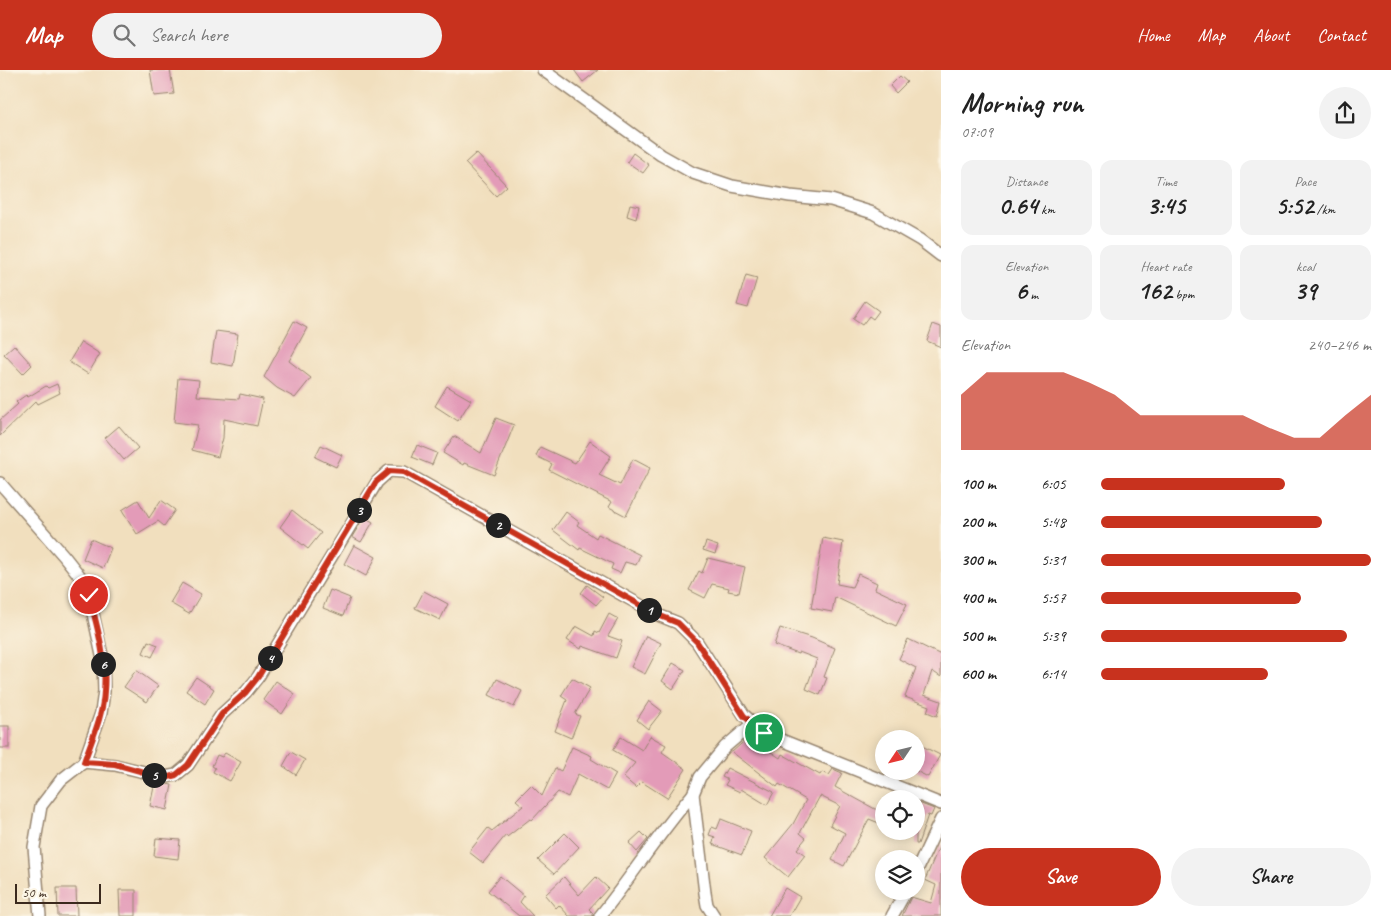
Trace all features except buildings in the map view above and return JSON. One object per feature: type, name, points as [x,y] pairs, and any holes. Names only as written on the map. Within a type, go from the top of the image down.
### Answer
[{"type":"street","points":[[543,70],[660,155],[693,173],[732,186],[790,196],[831,200],[873,213],[920,240],[941,256]]},
{"type":"street","points":[[84,762],[115,764],[165,778],[176,775],[188,765],[222,714],[246,692],[258,677],[376,482],[389,471],[404,472],[658,615],[678,623],[697,642],[744,716],[764,733],[941,804]]},
{"type":"street","points":[[0,483],[79,575],[89,595],[103,660],[104,690],[101,712],[84,762],[61,780],[41,806],[34,847],[40,916]]},
{"type":"street","points":[[600,916],[667,824],[693,794],[700,777],[725,747],[752,724]]},
{"type":"street","points":[[693,794],[704,893],[707,905],[714,916]]},
{"type":"street","points":[[925,853],[941,819]]},
{"type":"street","points":[[892,916],[901,900]]},
{"type":"route","points":[[89,595],[103,660],[104,690],[101,712],[84,762],[115,764],[165,778],[176,775],[188,765],[222,714],[246,692],[258,677],[376,482],[389,471],[404,472],[658,615],[678,623],[697,642],[744,716],[764,733]]}]
